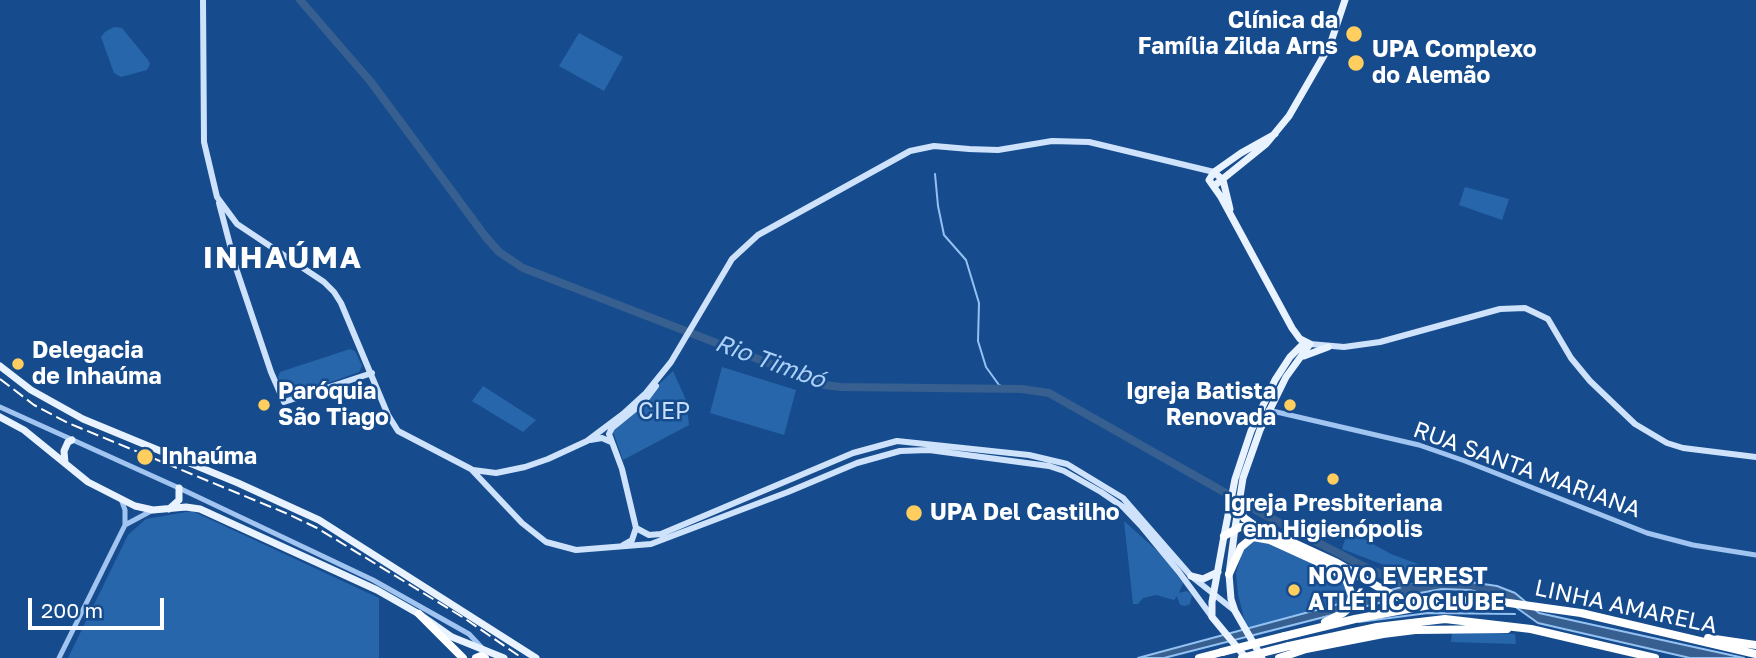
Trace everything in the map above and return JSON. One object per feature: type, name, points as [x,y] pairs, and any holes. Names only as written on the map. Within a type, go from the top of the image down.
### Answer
[{"type":"highway","points":[[1236,500],[1244,518],[1337,563],[1394,596],[1413,600],[1456,600]]},
{"type":"highway","points":[[1224,536],[1234,528],[1261,528]]},
{"type":"highway","points":[[1229,574],[1244,543],[1259,537],[1335,570],[1346,579],[1352,592],[1349,608],[1310,630]]},
{"type":"highway","name":"LINHA AMARELA","points":[[1199,658],[1310,630],[1456,600],[1581,613],[1756,654]]},
{"type":"highway","points":[[419,614],[463,658]]},
{"type":"highway","name":"LINHA AMARELA","points":[[1244,658],[1289,652],[1377,627],[1445,619],[1531,629],[1655,658]]},
{"type":"highway","points":[[1684,637],[1756,645]]},
{"type":"highway","points":[[1279,658],[1289,652]]},
{"type":"highway","points":[[1629,653],[1646,658]]},
{"type":"highway","points":[[476,658],[486,655]]},
{"type":"main road","points":[[203,0],[203,131],[208,166],[227,236],[265,354],[284,402],[372,373]]},
{"type":"main road","points":[[1212,183],[1223,180],[1275,134],[1298,102],[1328,48],[1345,0]]},
{"type":"main road","points":[[1212,183],[1214,172],[1275,134]]},
{"type":"main road","points":[[587,441],[638,401],[661,375],[732,259],[749,241],[907,154],[937,149],[993,150],[1042,142],[1089,142],[1214,172],[1223,180],[1231,217]]},
{"type":"main road","points":[[1187,166],[1212,183],[1292,328],[1297,342],[1295,352]]},
{"type":"main road","points":[[217,197],[229,215],[243,228],[324,282],[334,292],[372,373],[388,415],[398,431],[471,470],[522,523],[553,545],[576,550],[651,544],[843,468],[914,449],[1039,464],[1058,469],[1117,502],[1130,514],[1165,554],[1244,658]]},
{"type":"main road","points":[[227,236],[233,230],[243,228]]},
{"type":"main road","points":[[1303,356],[1328,347],[1380,342],[1500,309],[1525,309],[1548,319],[1582,372],[1635,424],[1675,446],[1756,457]]},
{"type":"main road","points":[[1292,328],[1307,343],[1328,347]]},
{"type":"main road","points":[[1252,658],[1260,654],[1235,611],[1229,574],[1241,471],[1275,380],[1295,352],[1307,343]]},
{"type":"main road","points":[[1266,409],[1303,356],[1307,343]]},
{"type":"main road","points":[[0,366],[31,390],[73,414],[319,520],[536,658]]},
{"type":"main road","points":[[619,547],[632,540],[636,528],[622,469],[609,434],[612,428],[644,402],[661,375]]},
{"type":"main road","points":[[0,417],[24,430],[88,482],[121,499],[153,510],[186,507],[200,509],[377,590],[486,655],[504,658]]},
{"type":"main road","points":[[471,470],[496,473],[524,467],[587,441],[602,438],[611,442]]},
{"type":"main road","points":[[65,464],[64,451],[72,440]]},
{"type":"main road","points":[[636,528],[649,535],[661,534],[875,446],[905,441],[990,450],[1058,461],[1115,492],[1136,510],[1191,576],[1235,611]]},
{"type":"main road","points":[[875,446],[878,457]]},
{"type":"main road","points":[[963,447],[974,458]]},
{"type":"main road","points":[[974,458],[990,450]]},
{"type":"main road","points":[[492,489],[492,479],[496,473]]},
{"type":"main road","points":[[785,483],[783,488],[788,492]]},
{"type":"main road","points":[[168,509],[178,500],[179,488]]},
{"type":"main road","points":[[1212,618],[1224,536],[1236,500]]},
{"type":"main road","points":[[1191,576],[1203,579],[1218,572]]},
{"type":"street","points":[[0,407],[373,580],[469,634],[486,655]]},
{"type":"street","name":"RUA SANTA MARIANA","points":[[1266,409],[1419,446],[1465,461],[1635,529],[1693,545],[1756,555]]},
{"type":"street","points":[[59,658],[125,525],[125,510],[121,499]]},
{"type":"street","points":[[125,525],[153,510]]},
{"type":"green space","points":[[114,27],[122,28],[148,60],[150,64],[147,70],[121,77],[114,73],[101,37]]},
{"type":"green space","points":[[579,33],[623,57],[604,91],[559,66]]},
{"type":"green space","points":[[1465,187],[1509,199],[1502,220],[1459,205]]},
{"type":"green space","points":[[350,349],[355,351],[362,366],[359,372],[289,397],[285,396],[278,377],[280,372]]},
{"type":"green space","points":[[722,367],[796,390],[784,435],[710,413]]},
{"type":"green space","name":"CIEP","points":[[673,371],[686,400],[689,425],[623,460],[612,429]]},
{"type":"green space","points":[[483,386],[536,420],[523,432],[472,401]]},
{"type":"green space","points":[[192,511],[379,598],[379,658],[68,658],[128,535],[146,519]]},
{"type":"green space","points":[[1124,521],[1162,555],[1183,583],[1179,593],[1187,591],[1192,595],[1190,604],[1180,605],[1177,596],[1174,600],[1156,595],[1133,604]]},
{"type":"green space","points":[[1348,530],[1391,554],[1418,564],[1413,576],[1342,549]]},
{"type":"green space","name":"NOVO EVEREST ATLÉTICO CLUBE","points":[[1266,540],[1338,575],[1345,581],[1349,600],[1337,615],[1255,636],[1245,622],[1236,573],[1243,549],[1250,541]]},
{"type":"green space","points":[[1460,631],[1515,634],[1516,644],[1451,642],[1452,633]]},
{"type":"shaded area","points":[[1456,580],[1497,586],[1515,593],[1539,613],[1744,658],[1690,658],[1538,623],[1503,598],[1470,590],[1442,589],[1164,658],[1138,658],[1413,584]]},
{"type":"waterway","name":"Rio Timbó","points":[[300,0],[371,82],[485,236],[499,252],[523,268],[825,385],[1022,389],[1049,393],[1261,513],[1414,589]]},
{"type":"waterway","points":[[935,174],[944,235],[966,260],[979,303],[978,341],[986,367],[999,385],[1007,389]]},
{"type":"waterway","points":[[1359,622],[1428,613],[1515,614]]},
{"type":"railway","points":[[0,379],[34,405],[68,423],[317,528],[464,618],[522,658]]},
{"type":"place","name":"Clínica da Família Zilda Arns","points":[[1354,34]]},
{"type":"place","name":"UPA Complexo do Alemão","points":[[1356,63]]},
{"type":"place","name":"Delegacia de Inhaúma","points":[[18,364]]},
{"type":"place","name":"Paróquia São Tiago","points":[[264,405]]},
{"type":"place","name":"Igreja Batista Renovada","points":[[1290,405]]},
{"type":"place","name":"Inhaúma","points":[[145,457]]},
{"type":"place","name":"Igreja Presbiteriana em Higienópolis","points":[[1333,479]]},
{"type":"place","name":"UPA Del Castilho","points":[[914,513]]},
{"type":"place","name":"NOVO EVEREST ATLÉTICO CLUBE","points":[[1294,590]]},
{"type":"district","name":"INHAÚMA","points":[[283,258]]}]
